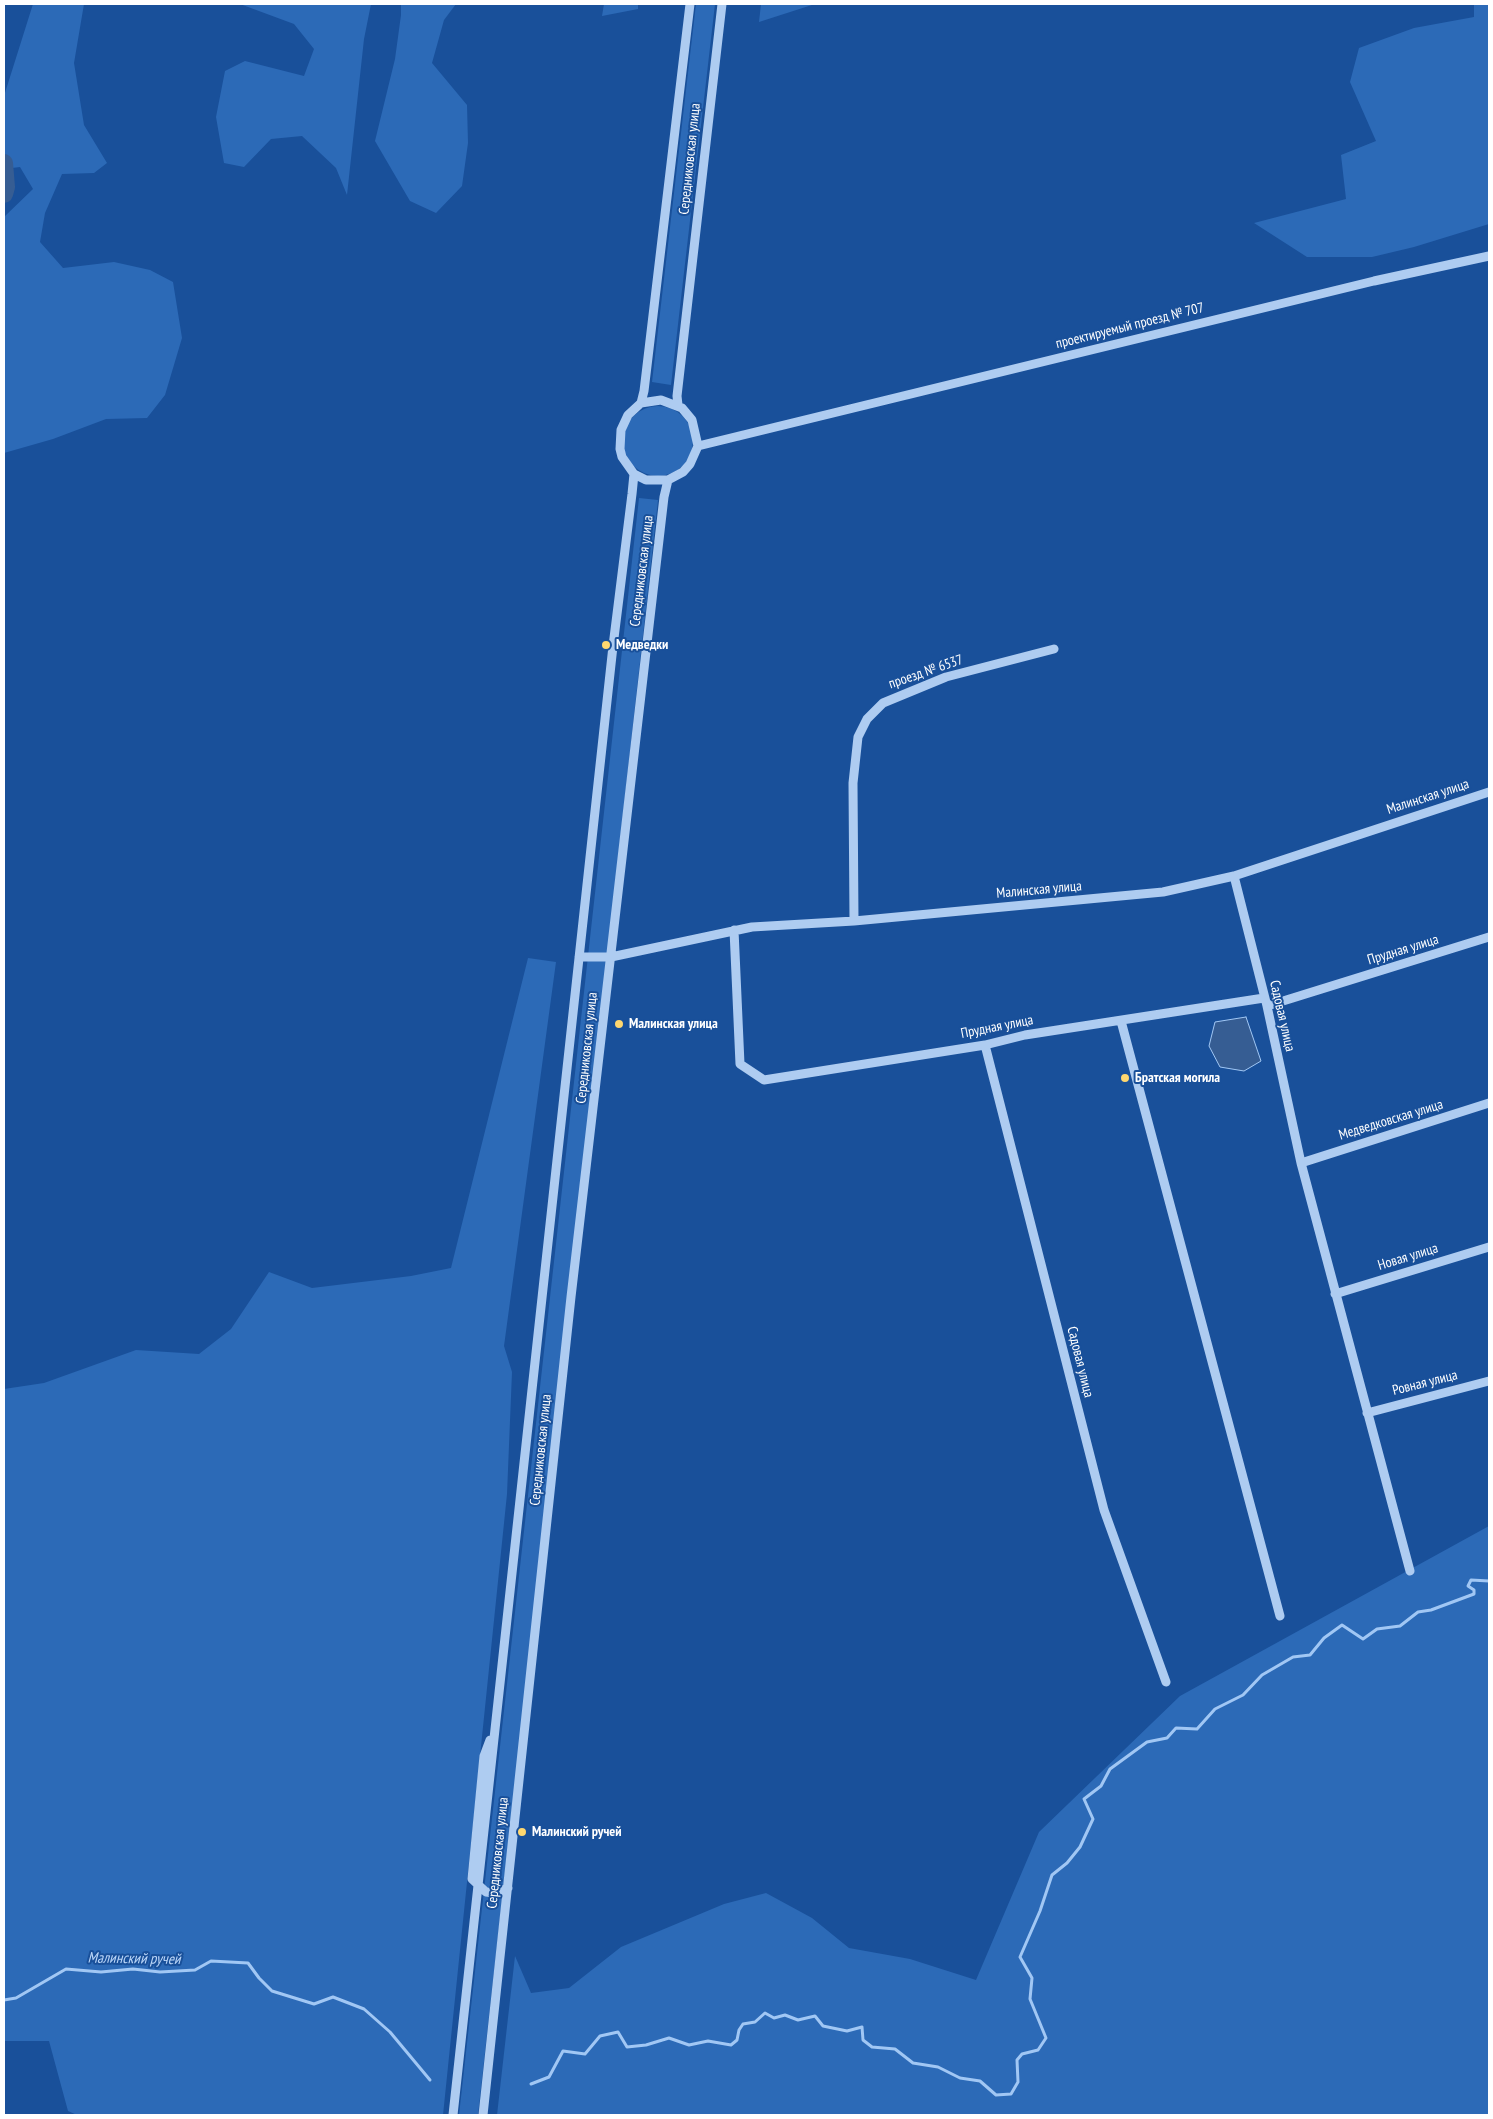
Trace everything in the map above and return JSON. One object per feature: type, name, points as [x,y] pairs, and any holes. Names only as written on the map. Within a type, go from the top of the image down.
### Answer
[{"type":"street","name":"Середниковская улица","points":[[641,403],[644,391],[690,4]]},
{"type":"street","name":"Середниковская улица","points":[[678,406],[677,396],[722,4]]},
{"type":"street","name":"проектируемый проезд № 707","points":[[698,446],[779,428],[1374,280],[1489,256]]},
{"type":"street","points":[[661,400],[678,406],[692,420],[698,446],[690,464],[683,472],[668,480],[646,480],[634,474],[624,461],[620,449],[621,430],[628,414],[641,403],[661,400]]},
{"type":"street","name":"Середниковская улица","points":[[453,2115],[579,957],[634,474]]},
{"type":"street","name":"Середниковская улица","points":[[483,2115],[571,1297],[664,497],[668,480]]},
{"type":"street","name":"проезд № 6537","points":[[854,921],[853,783],[858,736],[867,719],[883,703],[946,677],[1054,649]]},
{"type":"street","name":"Малинская улица","points":[[579,957],[611,957],[734,930],[854,921],[1163,892],[1234,876],[1489,792]]},
{"type":"street","name":"Садовая улица","points":[[1234,876],[1266,1002],[1301,1162],[1410,1571]]},
{"type":"street","name":"Прудная улица","points":[[734,930],[740,1064],[764,1080],[985,1045],[1024,1035],[1266,1002],[1489,937]]},
{"type":"street","points":[[1121,1021],[1280,1616]]},
{"type":"street","name":"Садовая улица","points":[[985,1045],[1104,1510],[1166,1682]]},
{"type":"street","name":"Медведковская улица","points":[[1301,1162],[1489,1103]]},
{"type":"street","name":"Новая улица","points":[[1335,1294],[1489,1247]]},
{"type":"street","name":"Ровная улица","points":[[1367,1412],[1489,1381]]},
{"type":"street","points":[[478,1886],[486,1892],[494,1893],[508,1888]]},
{"type":"shaded area","points":[[33,4],[84,4],[74,63],[84,125],[107,163],[94,173],[62,174],[45,213],[40,242],[63,268],[114,262],[150,270],[173,282],[182,338],[165,395],[147,418],[106,419],[53,439],[4,453],[4,217],[33,189],[20,167],[4,169],[4,96]]},
{"type":"shaded area","points":[[240,4],[371,4],[364,39],[347,195],[336,168],[302,136],[271,139],[244,167],[224,163],[216,117],[225,71],[245,61],[304,76],[314,49],[294,24]]},
{"type":"shaded area","points":[[401,4],[456,4],[444,20],[432,63],[467,105],[468,143],[462,186],[436,213],[410,201],[375,141],[395,59]]},
{"type":"shaded area","points":[[604,4],[638,4],[638,9],[602,16]]},
{"type":"shaded area","points":[[696,4],[715,4],[671,385],[652,382]]},
{"type":"shaded area","points":[[761,4],[815,4],[759,22]]},
{"type":"shaded area","points":[[1474,4],[1489,4],[1489,224],[1414,247],[1372,257],[1307,257],[1254,223],[1346,199],[1341,155],[1376,141],[1350,82],[1359,48],[1414,28],[1474,17]]},
{"type":"shaded area","points":[[651,406],[665,406],[678,411],[688,421],[693,434],[693,448],[688,461],[678,471],[665,476],[651,476],[638,471],[628,461],[623,448],[623,434],[628,421],[638,411]]},
{"type":"shaded area","points":[[639,498],[658,500],[478,2115],[459,2115]]},
{"type":"shaded area","points":[[528,958],[556,962],[504,1346],[512,1372],[507,1494],[443,2115],[77,2115],[68,2111],[49,2041],[4,2041],[4,1389],[44,1383],[136,1350],[199,1354],[231,1329],[269,1272],[312,1288],[411,1276],[451,1268]]},
{"type":"shaded area","points":[[1246,1017],[1261,1061],[1244,1071],[1220,1067],[1209,1046],[1215,1022]]},
{"type":"shaded area","points":[[1489,1526],[1489,2115],[497,2115],[515,1956],[531,1993],[569,1988],[621,1947],[724,1904],[766,1893],[812,1918],[849,1948],[910,1959],[976,1980],[1039,1832],[1180,1696]]},
{"type":"waterway","points":[[4,163],[6,187],[4,194]]},
{"type":"waterway","name":"Малинский ручей","points":[[531,2084],[549,2077],[563,2051],[585,2054],[600,2036],[618,2032],[627,2047],[646,2045],[669,2038],[689,2045],[708,2041],[731,2045],[737,2040],[739,2030],[743,2024],[755,2022],[765,2013],[774,2018],[785,2015],[798,2020],[815,2016],[823,2026],[847,2031],[862,2027],[863,2040],[872,2047],[895,2049],[913,2063],[938,2067],[960,2078],[980,2081],[996,2095],[1011,2094],[1018,2082],[1017,2060],[1022,2054],[1038,2050],[1046,2038],[1030,1999],[1032,1978],[1020,1957],[1040,1911],[1052,1875],[1067,1863],[1080,1847],[1093,1819],[1084,1799],[1101,1786],[1110,1769],[1147,1742],[1167,1738],[1176,1728],[1197,1729],[1215,1709],[1243,1695],[1262,1675],[1293,1657],[1310,1655],[1324,1638],[1342,1625],[1363,1639],[1377,1629],[1400,1626],[1418,1612],[1431,1610],[1474,1594],[1474,1590],[1468,1586],[1471,1580],[1489,1581]]},
{"type":"waterway","name":"Малинский ручей","points":[[4,2000],[16,1998],[66,1969],[101,1972],[133,1969],[160,1972],[195,1970],[211,1961],[248,1963],[272,1991],[314,2004],[333,1997],[364,2009],[390,2032],[430,2080]]},
{"type":"place","name":"Медведки","points":[[606,645]]},
{"type":"place","name":"Малинская улица","points":[[619,1024]]},
{"type":"place","name":"Братская могила","points":[[1125,1078]]},
{"type":"place","name":"Малинский ручей","points":[[522,1832]]}]
